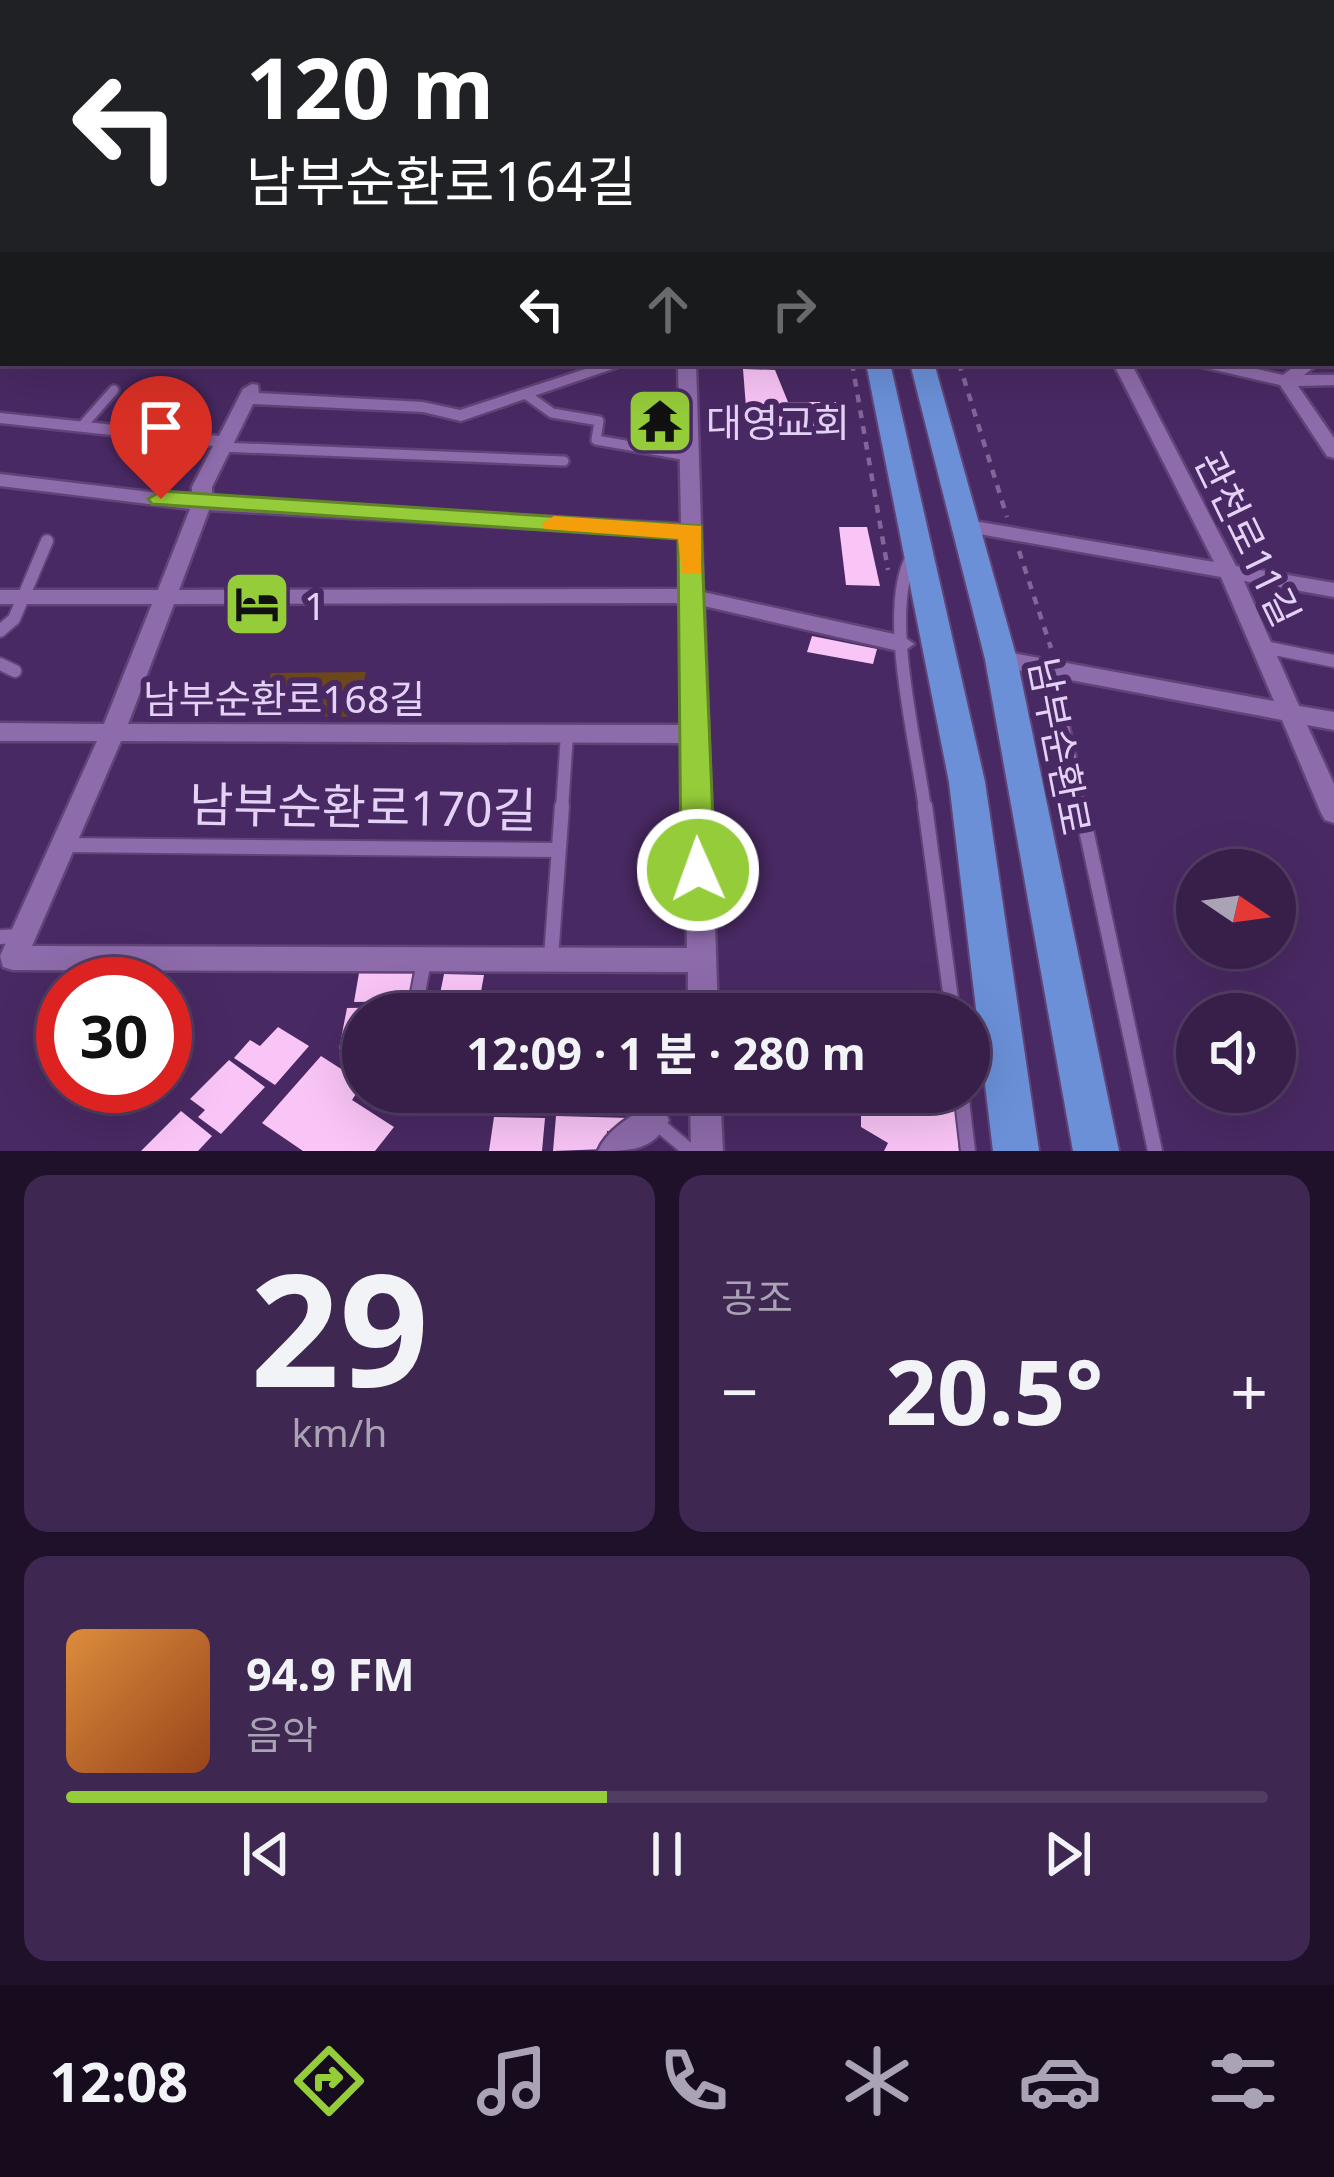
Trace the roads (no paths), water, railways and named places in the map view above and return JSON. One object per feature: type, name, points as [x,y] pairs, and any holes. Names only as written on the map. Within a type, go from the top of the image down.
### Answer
[{"type":"main road","points":[[879,366],[967,782],[1016,1151]]},
{"type":"main road","name":"남부순환로","points":[[923,366],[1001,659],[1096,1151]]},
{"type":"street","points":[[612,366],[461,416],[423,407],[250,393],[202,487],[202,504],[64,844],[10,936],[13,958],[701,960]]},
{"type":"street","points":[[687,366],[702,993]]},
{"type":"street","name":"관천로11길","points":[[1125,366],[1230,574],[1334,813]]},
{"type":"street","points":[[1221,366],[1286,381],[1334,380]]},
{"type":"street","points":[[1286,381],[1306,366]]},
{"type":"street","points":[[1286,381],[1334,452]]},
{"type":"street","points":[[0,418],[224,444]]},
{"type":"street","points":[[0,480],[202,504],[692,531]]},
{"type":"street","points":[[968,526],[1334,590]]},
{"type":"street","points":[[10,597],[692,596],[903,644]]},
{"type":"street","points":[[1001,659],[1334,721]]},
{"type":"street","name":"남부순환로168길","points":[[0,732],[693,734]]},
{"type":"street","points":[[705,1113],[706,1151]]},
{"type":"street","points":[[614,1151],[653,1120]]},
{"type":"lane","points":[[83,425],[114,390]]},
{"type":"lane","points":[[527,395],[552,413],[599,421],[596,440],[692,457]]},
{"type":"lane","points":[[134,433],[164,400]]},
{"type":"lane","points":[[224,444],[564,461]]},
{"type":"lane","points":[[0,631],[14,619],[10,597],[47,542]]},
{"type":"lane","points":[[921,554],[904,566],[900,578],[903,644],[950,993]]},
{"type":"lane","points":[[1262,647],[1334,661]]},
{"type":"lane","points":[[0,664],[15,671]]},
{"type":"lane","points":[[1051,669],[1155,1151]]},
{"type":"lane","points":[[556,850],[567,734]]},
{"type":"lane","name":"남부순환로170길","points":[[64,844],[556,850],[551,960]]},
{"type":"lane","points":[[417,993],[424,958]]},
{"type":"lane","points":[[645,1113],[690,1151]]},
{"type":"lane","points":[[963,1113],[968,1151]]},
{"type":"place","name":"대영교회","points":[[660,421]]},
{"type":"place","name":"1","points":[[257,604]]}]
